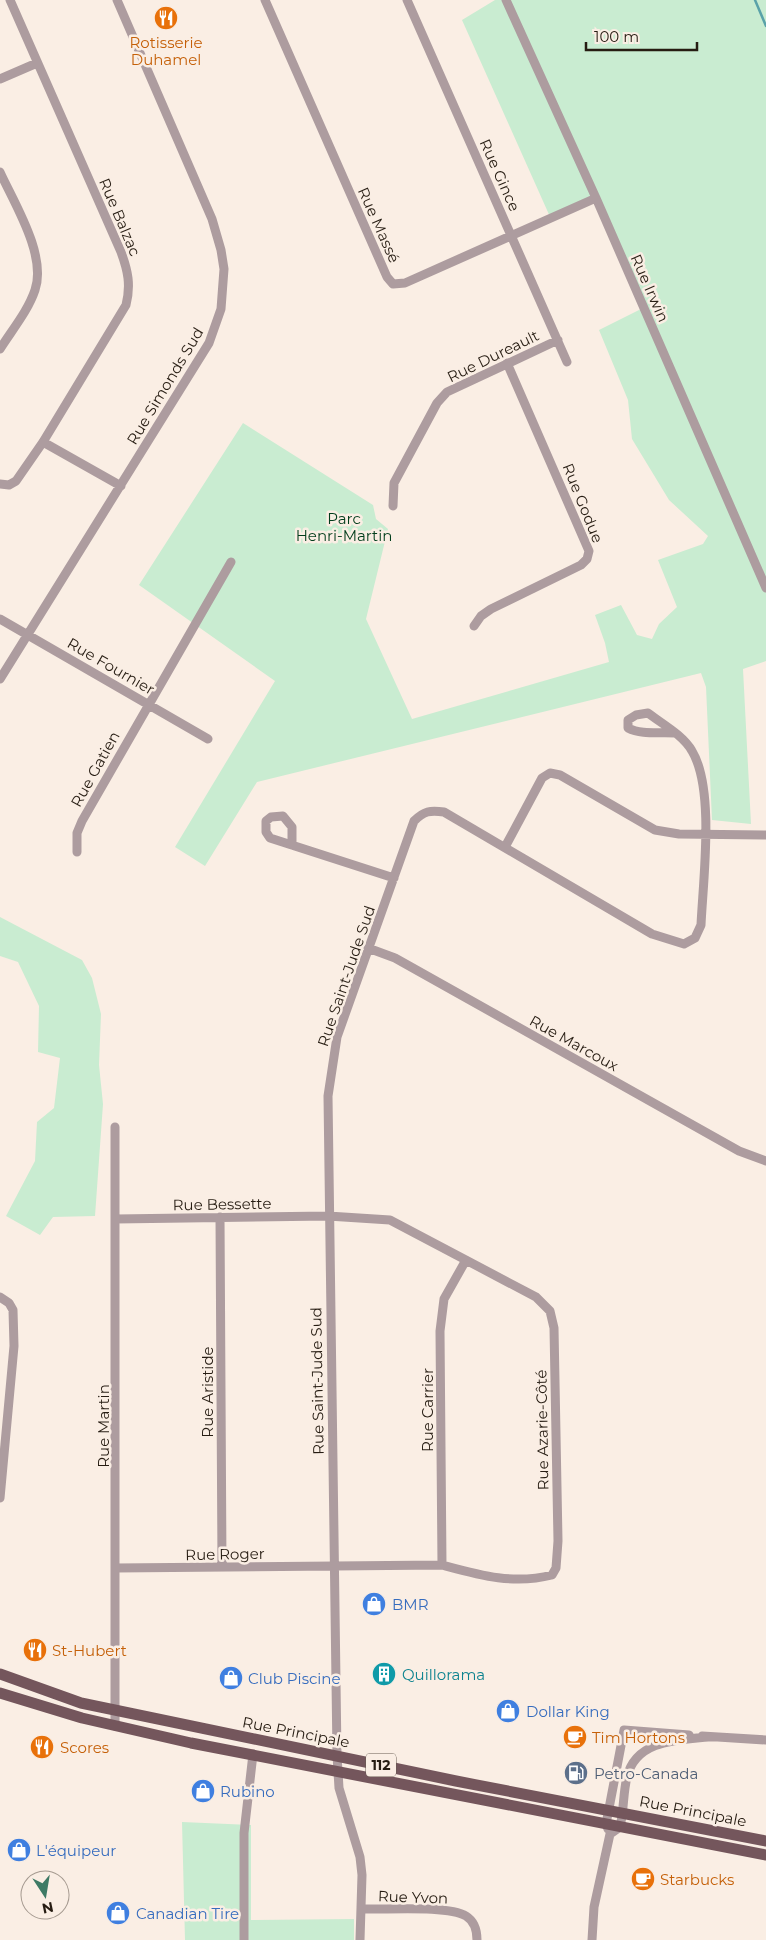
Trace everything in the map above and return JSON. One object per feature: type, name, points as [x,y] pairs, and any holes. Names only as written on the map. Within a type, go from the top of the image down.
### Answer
[{"type":"main road","name":"Rue Principale","points":[[0,1674],[82,1703],[116,1711],[456,1781],[766,1841]]},
{"type":"main road","name":"Rue Principale","points":[[0,1693],[115,1726],[338,1770],[608,1829],[620,1827],[766,1855]]},
{"type":"street","name":"Rue Balzac","points":[[4,485],[16,481],[43,442],[126,305],[129,278],[121,252],[10,0]]},
{"type":"street","name":"Rue Simonds Sud","points":[[0,679],[209,343],[221,309],[224,269],[212,218],[117,0]]},
{"type":"street","name":"Rue Massé","points":[[265,0],[389,281],[399,285],[405,283],[596,198]]},
{"type":"street","name":"Rue Gince","points":[[407,0],[567,362]]},
{"type":"street","name":"Rue Irwin","points":[[506,0],[596,198],[766,588]]},
{"type":"street","points":[[0,79],[37,63]]},
{"type":"street","points":[[0,172],[31,240],[39,274],[35,290],[27,306],[0,349]]},
{"type":"street","name":"Rue Dureault","points":[[393,506],[394,482],[437,403],[447,392],[507,362],[558,340]]},
{"type":"street","name":"Rue Godue","points":[[474,626],[481,616],[491,608],[581,566],[587,559],[589,551],[507,362]]},
{"type":"street","points":[[43,442],[121,486]]},
{"type":"street","name":"Rue Gatien","points":[[77,852],[78,833],[82,821],[230,562]]},
{"type":"street","name":"Rue Fournier","points":[[0,619],[208,738]]},
{"type":"street","name":"Rue Saint-Jude Sud","points":[[360,1940],[362,1875],[360,1857],[339,1788],[337,1755],[328,1216],[328,1096],[331,1061],[336,1037],[414,821],[422,813],[432,810],[444,812],[652,934],[684,944],[695,938],[701,925],[705,834],[702,779],[692,750],[675,733],[648,713],[636,715],[628,720],[628,728],[637,733],[650,731],[675,733]]},
{"type":"street","points":[[505,847],[542,778],[550,774],[560,775],[655,830],[679,834],[766,836]]},
{"type":"street","points":[[292,845],[394,878]]},
{"type":"street","name":"Rue Marcoux","points":[[368,948],[395,958],[739,1151],[766,1161]]},
{"type":"street","name":"Rue Martin","points":[[115,1127],[115,1726]]},
{"type":"street","name":"Rue Bessette","points":[[116,1219],[328,1216]]},
{"type":"street","name":"Rue Azarie-Côté","points":[[328,1216],[390,1220],[536,1297],[550,1311],[554,1328],[557,1559],[556,1568],[552,1575],[540,1578],[488,1578],[442,1565],[334,1566]]},
{"type":"street","name":"Rue Aristide","points":[[220,1217],[222,1567]]},
{"type":"street","name":"Rue Carrier","points":[[442,1565],[440,1331],[444,1299],[466,1260]]},
{"type":"street","points":[[0,1298],[9,1303],[13,1310],[14,1346],[0,1498]]},
{"type":"street","name":"Rue Roger","points":[[116,1568],[334,1566]]},
{"type":"street","points":[[592,1940],[594,1907],[624,1730],[766,1740]]},
{"type":"street","points":[[620,1827],[627,1776],[634,1760],[649,1748],[667,1742],[708,1737]]},
{"type":"street","points":[[244,1940],[244,1833],[253,1754]]},
{"type":"street","name":"Rue Yvon","points":[[361,1909],[446,1910],[467,1916],[477,1929],[477,1940]]},
{"type":"green space","name":"Parc Henri-Martin","points":[[495,0],[766,0],[766,661],[743,669],[751,824],[712,820],[706,687],[701,673],[257,782],[205,866],[175,847],[275,681],[139,585],[243,423],[373,505],[376,519],[388,529],[366,619],[412,719],[609,662],[605,643],[595,615],[621,605],[637,635],[652,639],[659,624],[677,607],[658,560],[703,544],[708,536],[669,500],[632,439],[628,400],[599,330],[643,308],[596,198],[551,219],[462,20]]},
{"type":"green space","points":[[0,917],[82,960],[92,978],[101,1014],[99,1065],[103,1104],[95,1216],[53,1217],[40,1235],[6,1216],[35,1161],[37,1122],[54,1108],[60,1058],[38,1052],[39,1006],[18,962],[0,956]]},
{"type":"green space","points":[[182,1822],[251,1825],[251,1920],[354,1919],[354,1940],[185,1940]]},
{"type":"waterway","points":[[755,0],[766,26]]},
{"type":"place","name":"Rotisserie Duhamel","points":[[166,18]]},
{"type":"place","name":"BMR","points":[[374,1604]]},
{"type":"place","name":"St-Hubert","points":[[35,1650]]},
{"type":"place","name":"Quillorama","points":[[384,1674]]},
{"type":"place","name":"Club Piscine","points":[[231,1678]]},
{"type":"place","name":"Dollar King","points":[[508,1711]]},
{"type":"place","name":"Tim Hortons","points":[[575,1737]]},
{"type":"place","name":"Scores","points":[[42,1747]]},
{"type":"place","name":"Petro-Canada","points":[[576,1773]]},
{"type":"place","name":"Rubino","points":[[203,1791]]},
{"type":"place","name":"L'équipeur","points":[[19,1850]]},
{"type":"place","name":"Starbucks","points":[[643,1879]]},
{"type":"place","name":"Canadian Tire","points":[[118,1913]]}]
